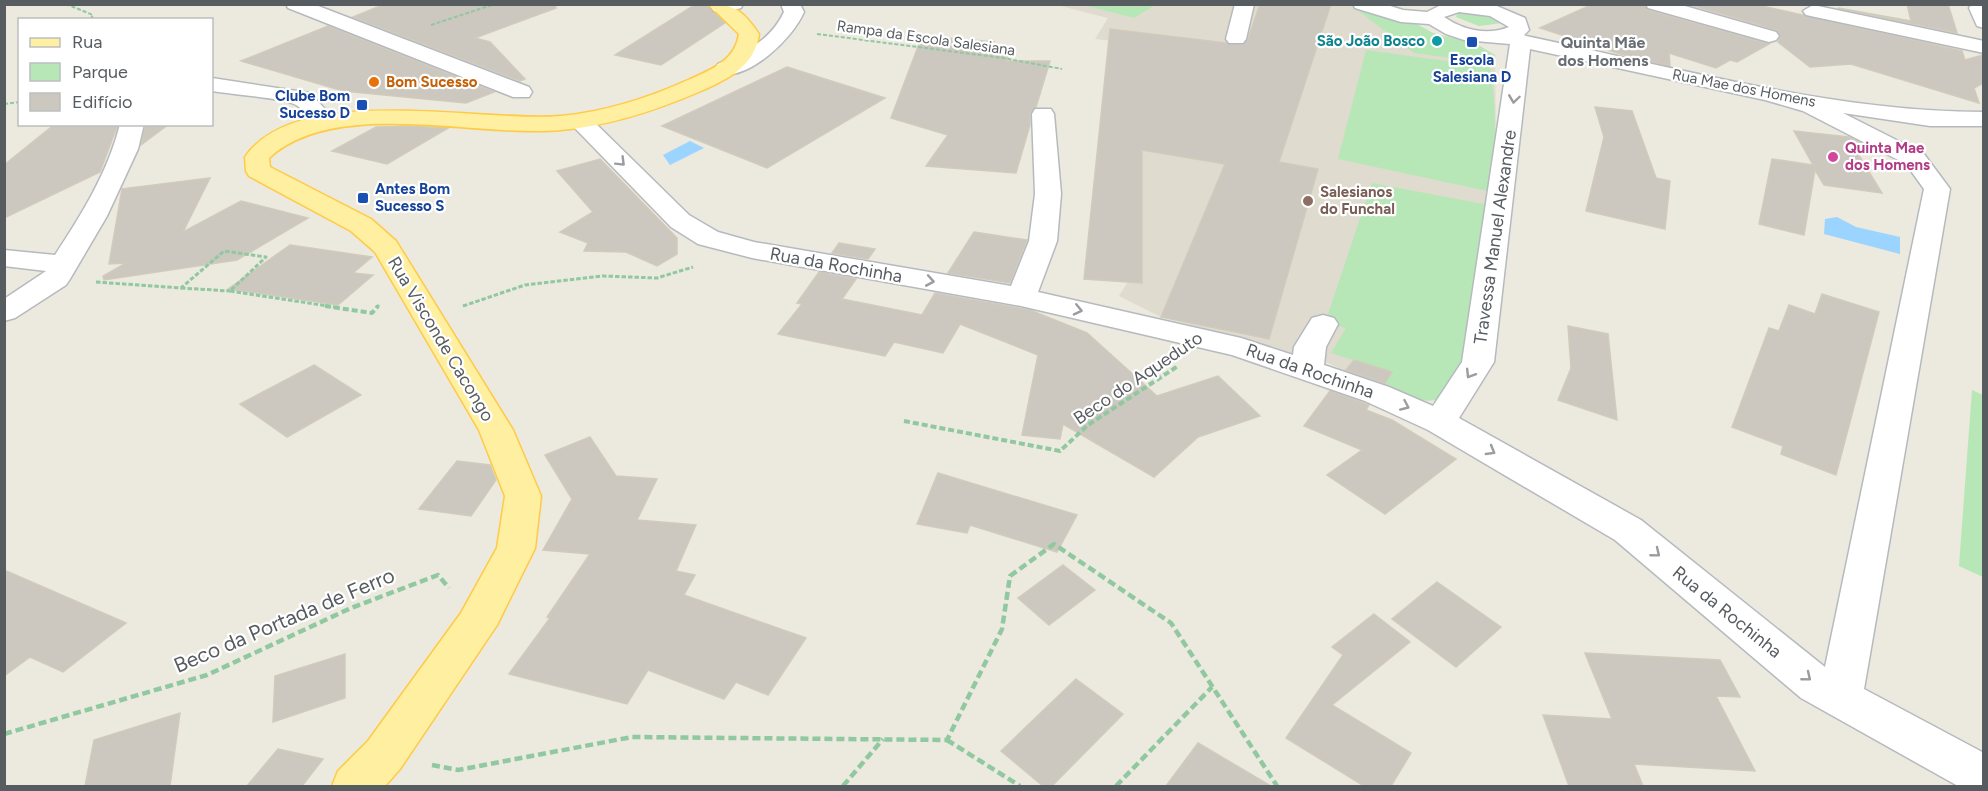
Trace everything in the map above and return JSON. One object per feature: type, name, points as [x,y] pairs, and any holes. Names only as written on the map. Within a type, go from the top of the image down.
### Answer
[{"type":"main road","name":"Rua Visconde Cacongo","points":[[370,771],[476,625],[516,548],[523,496],[496,430],[386,247],[361,225],[258,171],[257,157],[272,142],[297,129],[325,122],[368,119],[544,124],[580,121],[642,106],[696,85],[726,69],[746,51],[749,34],[724,5]]},
{"type":"street","points":[[295,4],[521,92]]},
{"type":"street","points":[[726,69],[763,51],[786,29],[794,12],[790,4]]},
{"type":"street","points":[[1236,39],[1245,4]]},
{"type":"street","points":[[1362,4],[1401,16],[1434,18],[1436,13],[1444,8],[1457,6],[1483,8],[1506,14],[1531,4]]},
{"type":"street","points":[[1655,4],[1769,36]]},
{"type":"street","points":[[1813,11],[1983,48]]},
{"type":"street","name":"Travessa Manuel Alexandre","points":[[1440,422],[1478,362],[1514,39],[1519,30],[1518,22],[1506,14]]},
{"type":"street","name":"Rua Mae dos Homens","points":[[1434,18],[1444,27],[1462,34],[1514,39],[1770,94],[1887,114],[1978,122]]},
{"type":"street","points":[[213,85],[302,98],[325,122]]},
{"type":"street","points":[[1770,94],[1811,106],[1915,159],[1937,189],[1840,699]]},
{"type":"street","points":[[1021,297],[1043,242],[1048,194],[1043,114]]},
{"type":"street","name":"Rua da Rochinha","points":[[580,121],[680,221],[708,238],[752,250],[1021,297],[1216,342],[1308,368],[1377,394],[1440,422],[1628,530],[1816,685],[1983,777]]},
{"type":"street","points":[[4,312],[60,272],[94,216],[126,148],[132,126]]},
{"type":"street","points":[[4,258],[60,272]]},
{"type":"street","points":[[1308,368],[1310,347],[1323,324]]},
{"type":"path","points":[[66,4],[93,15],[91,18]]},
{"type":"path","points":[[384,39],[495,4]]},
{"type":"path","name":"Rampa da Escola Salesiana","points":[[786,29],[910,48],[995,57],[1062,69]]},
{"type":"path","points":[[429,318],[525,285],[603,276],[657,278],[752,250]]},
{"type":"path","points":[[181,288],[224,251],[266,257],[230,291]]},
{"type":"path","points":[[60,272],[181,288],[230,291],[372,313],[403,273]]},
{"type":"path","name":"Beco do Aqueduto","points":[[904,421],[1060,451],[1088,425],[1216,342]]},
{"type":"path","points":[[947,740],[1002,629],[1010,576],[1054,544],[1171,623],[1277,786]]},
{"type":"path","name":"Beco da Portada de Ferro","points":[[4,734],[207,675],[351,608],[438,575]]},
{"type":"path","points":[[1116,786],[1212,687]]},
{"type":"path","points":[[370,771],[458,770],[632,737],[947,740],[1020,786]]},
{"type":"path","points":[[843,786],[883,739]]},
{"type":"shaded area","name":"Salesianos do Funchal","points":[[1057,5],[1353,5],[1411,21],[1433,33],[1478,45],[1495,55],[1496,152],[1487,191],[1489,205],[1464,356],[1381,388],[1328,363],[1161,317],[1119,296],[1134,272],[1143,44],[1095,39],[1108,18]]},
{"type":"green space","points":[[1084,5],[1155,5],[1134,18]]},
{"type":"green space","points":[[1356,9],[1411,21],[1433,33],[1478,45],[1495,55],[1496,64],[1414,53]]},
{"type":"green space","points":[[1484,10],[1502,23],[1479,26],[1456,17],[1458,11]]},
{"type":"green space","points":[[1366,50],[1490,67],[1495,129],[1493,159],[1487,191],[1338,159]]},
{"type":"green space","points":[[1372,183],[1489,205],[1464,356],[1454,394],[1444,398],[1418,400],[1381,388],[1392,372],[1331,353],[1346,328],[1325,323]]},
{"type":"green space","points":[[1972,390],[1983,395],[1983,577],[1959,566]]},
{"type":"water","points":[[690,141],[704,148],[670,165],[663,155]]},
{"type":"water","points":[[1837,217],[1856,227],[1900,237],[1900,254],[1824,234],[1825,219]]},
{"type":"building","points":[[385,4],[555,4],[556,8],[475,38],[490,42],[525,79],[520,81],[353,17]]},
{"type":"building","points":[[696,4],[706,4],[725,23],[661,65],[615,55]]},
{"type":"building","points":[[1260,4],[1331,4],[1279,162],[1318,169],[1269,339],[1161,317],[1225,164],[1142,150],[1142,283],[1084,279],[1110,29],[1243,45],[1248,39]]},
{"type":"building","points":[[1593,4],[1644,4],[1647,10],[1769,44],[1737,62],[1730,60],[1716,68],[1669,53],[1670,66],[1620,54],[1540,28]]},
{"type":"building","points":[[1688,4],[1753,4],[1962,51],[1965,60],[1983,55],[1983,83],[1974,88],[1979,103],[1851,64],[1810,67],[1778,42],[1781,36],[1777,30]]},
{"type":"building","points":[[1907,4],[1948,4],[1957,33],[1838,8],[1911,21]]},
{"type":"building","points":[[328,26],[494,92],[466,103],[343,91],[241,61]]},
{"type":"building","points":[[922,36],[994,42],[992,45],[1013,47],[1006,61],[1050,61],[1036,107],[1030,113],[1030,125],[1016,173],[926,166],[948,135],[891,118]]},
{"type":"building","points":[[787,67],[885,98],[767,168],[662,126]]},
{"type":"building","points":[[1595,107],[1632,111],[1656,178],[1670,181],[1665,229],[1586,211],[1604,137]]},
{"type":"building","points":[[53,126],[117,126],[100,172],[4,218],[4,165]]},
{"type":"building","points":[[146,126],[166,126],[141,145]]},
{"type":"building","points":[[376,127],[448,128],[387,164],[332,151]]},
{"type":"building","points":[[1794,131],[1849,137],[1869,147],[1858,154],[1882,193],[1824,185],[1815,170],[1804,235],[1759,224],[1772,159],[1813,165]]},
{"type":"building","points":[[600,159],[677,238],[677,254],[657,266],[626,252],[584,251],[588,243],[560,232],[593,212],[557,171]]},
{"type":"building","points":[[210,178],[183,232],[241,201],[308,218],[237,260],[104,280],[103,276],[126,263],[109,264],[122,189]]},
{"type":"building","points":[[974,232],[1027,240],[1010,283],[948,273]]},
{"type":"building","points":[[839,243],[875,249],[868,259],[832,253]]},
{"type":"building","points":[[290,245],[372,257],[353,273],[373,275],[338,305],[228,289]]},
{"type":"building","points":[[819,272],[856,279],[842,299],[922,315],[935,293],[1030,310],[1087,333],[1157,396],[1218,376],[1260,416],[1198,437],[1154,477],[1063,424],[1060,439],[1022,435],[1038,355],[960,324],[943,353],[894,342],[885,356],[778,334],[802,304],[797,303]]},
{"type":"building","points":[[1822,294],[1879,312],[1836,475],[1781,454],[1783,446],[1732,427],[1769,328],[1779,331],[1789,305],[1815,314]]},
{"type":"building","points":[[1568,326],[1608,334],[1617,420],[1558,400],[1571,368]]},
{"type":"building","points":[[1354,360],[1392,372],[1385,383],[1346,370]]},
{"type":"building","points":[[314,365],[361,395],[287,437],[240,404]]},
{"type":"building","points":[[1330,391],[1369,405],[1366,410],[1392,420],[1456,459],[1385,514],[1327,475],[1362,450],[1304,426]]},
{"type":"building","points":[[590,437],[616,476],[657,479],[637,520],[696,525],[676,571],[695,575],[684,595],[806,638],[768,695],[736,682],[724,699],[648,670],[627,704],[509,674],[550,618],[547,617],[590,554],[543,550],[572,499],[545,455]]},
{"type":"building","points":[[457,461],[490,465],[496,480],[471,516],[419,509]]},
{"type":"building","points":[[938,473],[1077,515],[1057,552],[970,525],[967,533],[917,524]]},
{"type":"building","points":[[1063,565],[1095,590],[1049,625],[1018,598]]},
{"type":"building","points":[[4,570],[126,623],[63,672],[30,657],[4,676]]},
{"type":"building","points":[[1437,582],[1501,627],[1456,667],[1392,619]]},
{"type":"building","points":[[1374,614],[1410,642],[1332,705],[1411,753],[1391,786],[1364,786],[1286,738],[1343,655],[1332,647]]},
{"type":"building","points":[[1585,653],[1720,660],[1740,697],[1716,696],[1755,771],[1634,764],[1643,786],[1569,786],[1543,715],[1612,719]]},
{"type":"building","points":[[345,654],[345,698],[273,722],[275,676]]},
{"type":"building","points":[[1076,679],[1123,714],[1052,786],[1043,786],[1001,751]]},
{"type":"building","points":[[180,713],[170,786],[85,786],[94,740]]},
{"type":"building","points":[[1198,743],[1271,786],[1166,786]]},
{"type":"building","points":[[278,749],[323,759],[302,786],[247,786]]},
{"type":"place","name":"São João Bosco","points":[[1437,41]]},
{"type":"place","name":"Escola Salesiana D","points":[[1472,42]]},
{"type":"place","name":"Bom Sucesso","points":[[374,82]]},
{"type":"place","name":"Clube Bom Sucesso D","points":[[362,105]]},
{"type":"place","name":"Quinta Mae dos Homens","points":[[1833,157]]},
{"type":"place","name":"Antes Bom Sucesso S","points":[[363,198]]},
{"type":"place","name":"Salesianos do Funchal","points":[[1308,201]]},
{"type":"district","name":"Quinta Mãe dos Homens","points":[[1603,51]]}]
